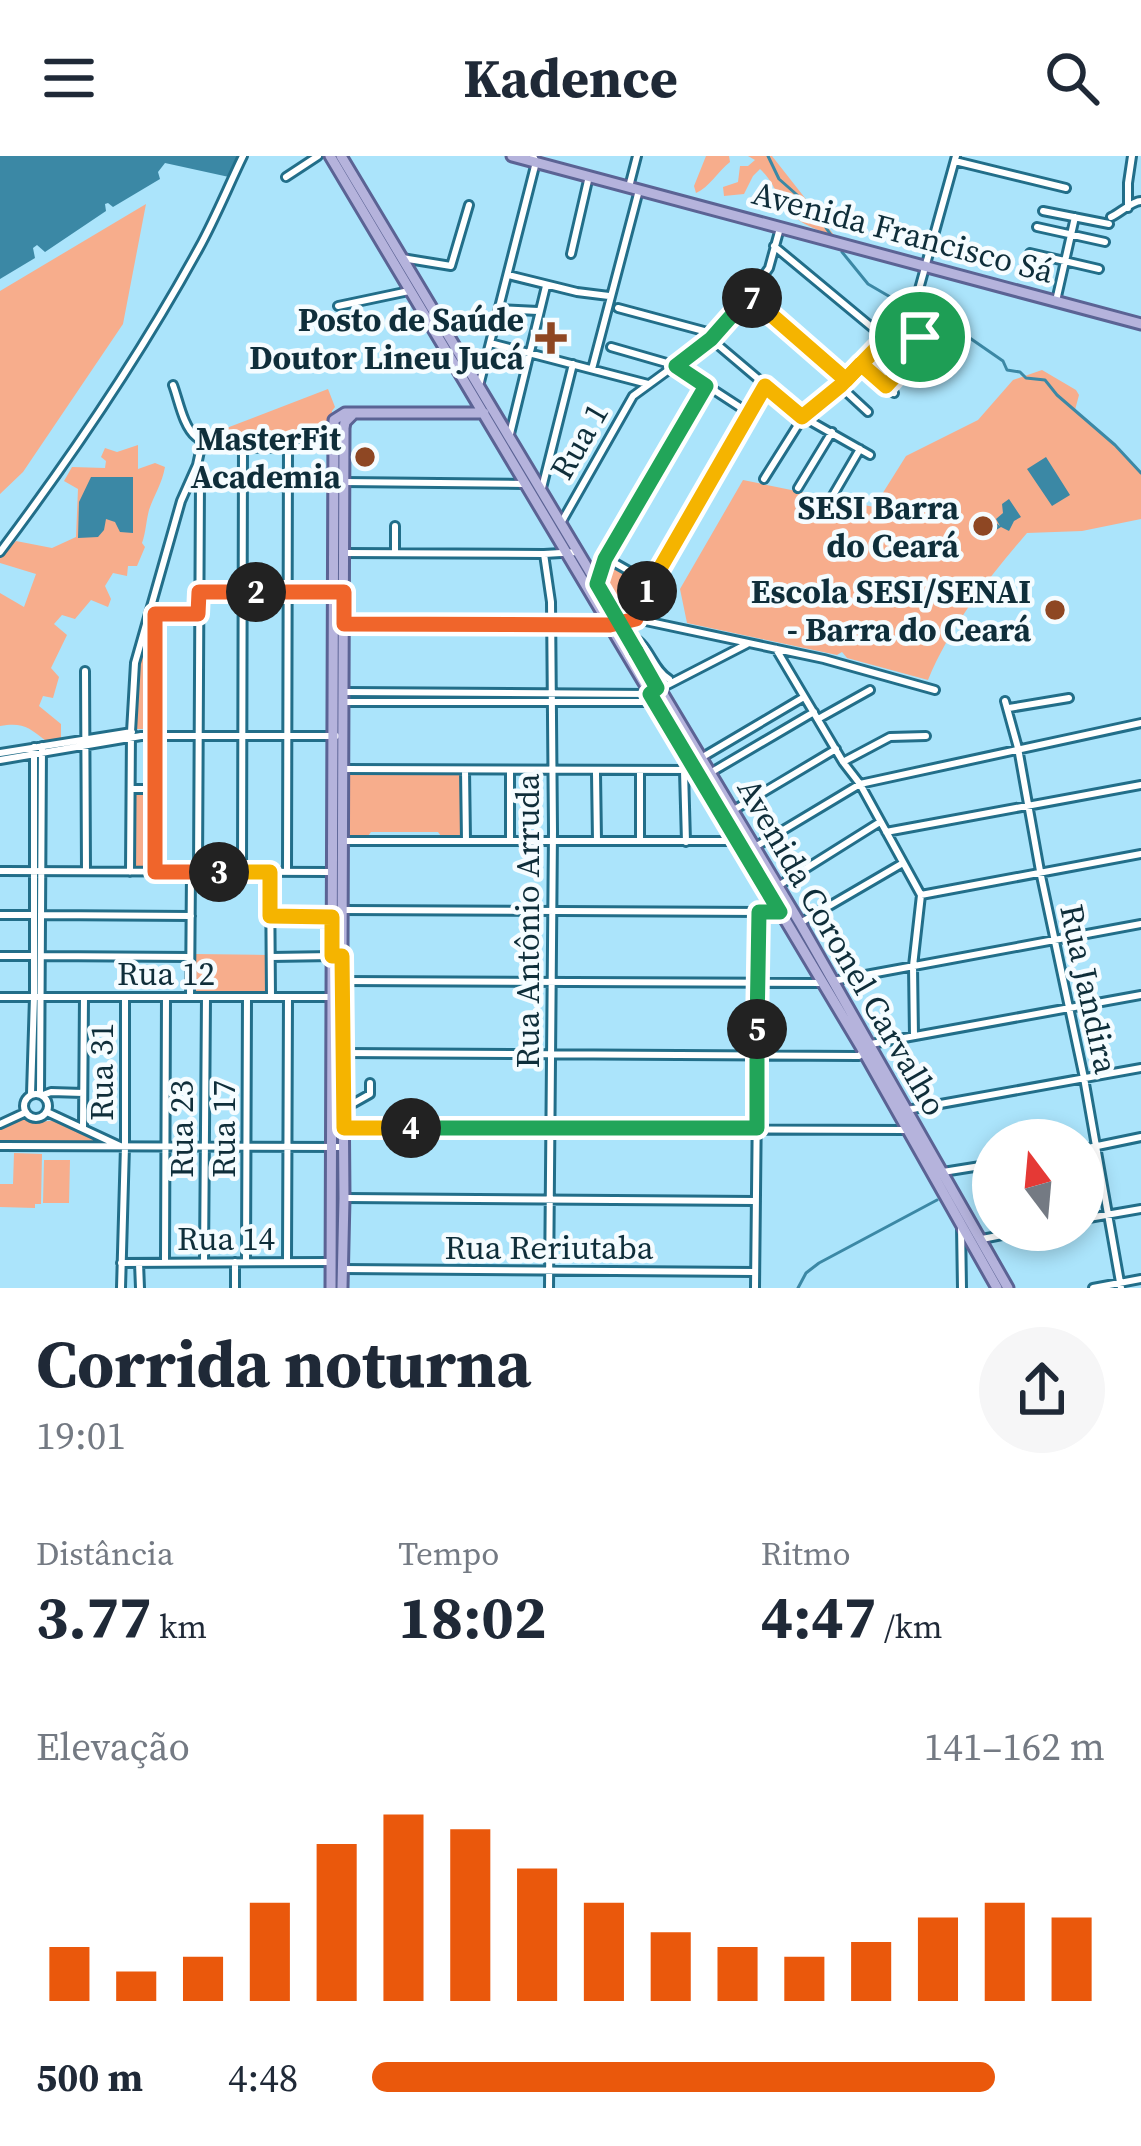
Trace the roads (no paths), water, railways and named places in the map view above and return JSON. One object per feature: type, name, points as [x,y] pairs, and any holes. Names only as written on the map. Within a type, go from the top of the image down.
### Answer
[{"type":"main road","name":"Avenida Coronel Carvalho","points":[[330,156],[409,292],[510,436],[738,841],[907,1110],[910,1128]]},
{"type":"main road","name":"Avenida Coronel Carvalho","points":[[341,156],[488,410],[524,484],[597,584],[654,694]]},
{"type":"main road","name":"Avenida Francisco Sá","points":[[512,156],[1141,324]]},
{"type":"main road","points":[[338,736],[344,697],[339,592],[344,482],[336,416],[488,410]]},
{"type":"main road","points":[[339,446],[338,872],[343,910],[333,997],[344,1104],[338,1147],[344,1198],[342,1288]]},
{"type":"main road","name":"Avenida Coronel Carvalho","points":[[699,768],[755,847],[828,982]]},
{"type":"main road","points":[[331,1288],[342,981],[332,917],[338,872]]},
{"type":"main road","name":"Avenida Coronel Carvalho","points":[[867,1048],[972,1226]]},
{"type":"main road","name":"Avenida Coronel Carvalho","points":[[958,1208],[961,1224],[997,1288]]},
{"type":"main road","name":"Avenida Coronel Carvalho","points":[[988,1251],[1008,1288]]},
{"type":"street","points":[[0,552],[75,450],[182,276],[243,156]]},
{"type":"street","points":[[286,177],[318,156]]},
{"type":"street","points":[[592,369],[634,189],[637,156]]},
{"type":"street","points":[[764,479],[802,417],[843,383],[908,315],[956,158],[1066,188]]},
{"type":"street","points":[[479,386],[534,159]]},
{"type":"street","points":[[1128,208],[1135,160]]},
{"type":"street","points":[[571,254],[589,176]]},
{"type":"street","points":[[1043,211],[1110,221],[1141,201]]},
{"type":"street","points":[[402,258],[449,268],[469,205]]},
{"type":"street","points":[[1128,208],[1141,211]]},
{"type":"street","points":[[1056,301],[1075,217]]},
{"type":"street","points":[[1037,226],[1105,242]]},
{"type":"street","name":"Rua 1","points":[[561,523],[633,396],[713,336],[749,296],[767,273],[780,228]]},
{"type":"street","points":[[774,246],[886,339]]},
{"type":"street","points":[[1030,253],[1099,269]]},
{"type":"street","points":[[508,275],[610,296]]},
{"type":"street","points":[[510,436],[546,286]]},
{"type":"street","points":[[338,306],[409,292]]},
{"type":"street","points":[[749,296],[868,412]]},
{"type":"street","points":[[618,308],[713,336],[802,417],[870,454]]},
{"type":"street","points":[[500,309],[539,311]]},
{"type":"street","points":[[886,386],[922,347],[920,337],[900,324]]},
{"type":"street","points":[[490,343],[648,384]]},
{"type":"street","points":[[611,347],[676,366],[749,413]]},
{"type":"street","points":[[375,365],[454,354]]},
{"type":"street","points":[[541,490],[573,364]]},
{"type":"street","points":[[861,364],[893,393]]},
{"type":"street","points":[[173,385],[190,430],[211,446],[339,446]]},
{"type":"street","points":[[597,584],[606,558],[706,386]]},
{"type":"street","points":[[344,624],[619,628],[635,615],[765,386]]},
{"type":"street","points":[[798,488],[832,432]]},
{"type":"street","points":[[130,872],[135,664],[202,442]]},
{"type":"street","points":[[287,872],[288,446]]},
{"type":"street","points":[[242,872],[243,447]]},
{"type":"street","points":[[832,497],[860,449]]},
{"type":"street","points":[[190,997],[199,737],[197,465]]},
{"type":"street","points":[[344,482],[524,484]]},
{"type":"street","points":[[395,526],[395,553]]},
{"type":"street","points":[[344,553],[572,552]]},
{"type":"street","name":"Rua Antônio Arruda","points":[[544,554],[551,602],[552,697],[549,1288]]},
{"type":"street","points":[[606,558],[652,584]]},
{"type":"street","points":[[199,592],[339,592]]},
{"type":"street","points":[[611,608],[934,690]]},
{"type":"street","points":[[153,614],[198,614]]},
{"type":"street","points":[[153,614],[155,872]]},
{"type":"street","name":"Avenida Coronel Carvalho","points":[[619,628],[641,640],[661,674],[673,680]]},
{"type":"street","points":[[344,697],[654,694],[751,642]]},
{"type":"street","points":[[776,649],[860,784],[921,895],[914,1036]]},
{"type":"street","points":[[86,671],[86,872]]},
{"type":"street","points":[[339,769],[699,768],[869,690]]},
{"type":"street","points":[[686,842],[699,768],[804,697]]},
{"type":"street","name":"Rua Jandira","points":[[1069,698],[1007,705],[1091,1119]]},
{"type":"street","points":[[755,847],[860,784],[1141,723]]},
{"type":"street","points":[[0,757],[130,735],[338,736]]},
{"type":"street","points":[[843,761],[890,737],[926,736]]},
{"type":"street","points":[[732,811],[836,748]]},
{"type":"street","points":[[38,750],[38,1094]]},
{"type":"street","points":[[465,770],[466,841]]},
{"type":"street","points":[[510,770],[510,842]]},
{"type":"street","points":[[596,771],[598,841]]},
{"type":"street","points":[[640,771],[640,842]]},
{"type":"street","points":[[886,832],[1141,785]]},
{"type":"street","points":[[131,790],[154,789]]},
{"type":"street","points":[[778,886],[880,822]]},
{"type":"street","points":[[338,841],[738,841]]},
{"type":"street","points":[[921,895],[1141,854]]},
{"type":"street","points":[[800,923],[903,862]]},
{"type":"street","points":[[0,871],[338,872]]},
{"type":"street","points":[[270,872],[271,997]]},
{"type":"street","points":[[343,910],[780,912]]},
{"type":"street","points":[[755,1288],[759,912]]},
{"type":"street","points":[[0,915],[191,916]]},
{"type":"street","points":[[270,916],[332,917]]},
{"type":"street","points":[[342,981],[828,982],[1141,925]]},
{"type":"street","points":[[0,956],[190,957]]},
{"type":"street","points":[[271,957],[337,956]]},
{"type":"street","points":[[338,1053],[860,1056],[867,1048],[914,1036],[1141,995]]},
{"type":"street","name":"Rua 12","points":[[0,997],[333,997]]},
{"type":"street","points":[[83,1128],[84,997]]},
{"type":"street","name":"Rua 31","points":[[121,1288],[124,997]]},
{"type":"street","name":"Rua 23","points":[[205,1262],[206,997]]},
{"type":"street","name":"Rua 17","points":[[247,1262],[248,997]]},
{"type":"street","points":[[287,1262],[288,997]]},
{"type":"street","points":[[165,1262],[166,998]]},
{"type":"street","points":[[907,1110],[1141,1068]]},
{"type":"street","points":[[344,1104],[370,1094],[370,1083]]},
{"type":"street","points":[[26,1112],[25,1100],[38,1094],[83,1093]]},
{"type":"street","points":[[38,1094],[48,1101],[47,1112]]},
{"type":"street","points":[[26,1112],[36,1118],[47,1112]]},
{"type":"street","points":[[0,1124],[26,1112]]},
{"type":"street","points":[[47,1112],[123,1147]]},
{"type":"street","points":[[344,1128],[910,1128]]},
{"type":"street","points":[[1104,1145],[1141,1138]]},
{"type":"street","points":[[0,1146],[338,1147]]},
{"type":"street","points":[[941,1175],[972,1168]]},
{"type":"street","name":"Rua Jandira","points":[[1104,1191],[1121,1286]]},
{"type":"street","points":[[344,1198],[756,1202]]},
{"type":"street","points":[[1104,1215],[1141,1209]]},
{"type":"street","points":[[961,1224],[962,1288]]},
{"type":"street","points":[[235,1262],[235,1288]]},
{"type":"street","name":"Rua 14","points":[[121,1263],[332,1262]]},
{"type":"street","points":[[139,1263],[140,1288]]},
{"type":"street","name":"Rua Reriutaba","points":[[342,1269],[755,1272]]},
{"type":"street","points":[[1093,1288],[1141,1279]]},
{"type":"water","points":[[0,156],[237,156],[229,177],[165,163],[158,172],[160,179],[113,207],[105,204],[106,211],[45,252],[37,245],[35,258],[0,279]]},
{"type":"water","points":[[1046,457],[1070,495],[1052,506],[1027,469]]},
{"type":"water","points":[[91,477],[133,477],[133,533],[120,532],[115,522],[106,519],[98,537],[78,538],[79,502]]},
{"type":"water","points":[[1009,499],[1021,517],[1009,531],[1001,527],[988,535],[985,530],[973,530],[970,525],[986,514],[1000,526],[996,519]]},
{"type":"waterway","points":[[768,156],[779,179],[813,209],[833,238]]},
{"type":"waterway","points":[[842,252],[868,284],[917,317],[951,325],[1003,361],[1007,370],[1045,380],[1141,473]]},
{"type":"waterway","points":[[798,1288],[819,1263],[937,1200]]},
{"type":"place","name":"Posto de Saúde Doutor Lineu Jucá","points":[[551,338]]},
{"type":"place","name":"MasterFit Academia","points":[[365,457]]},
{"type":"place","name":"SESI Barra do Ceará","points":[[983,526]]},
{"type":"place","name":"Escola SESI/SENAI - Barra do Ceará","points":[[1055,610]]}]
